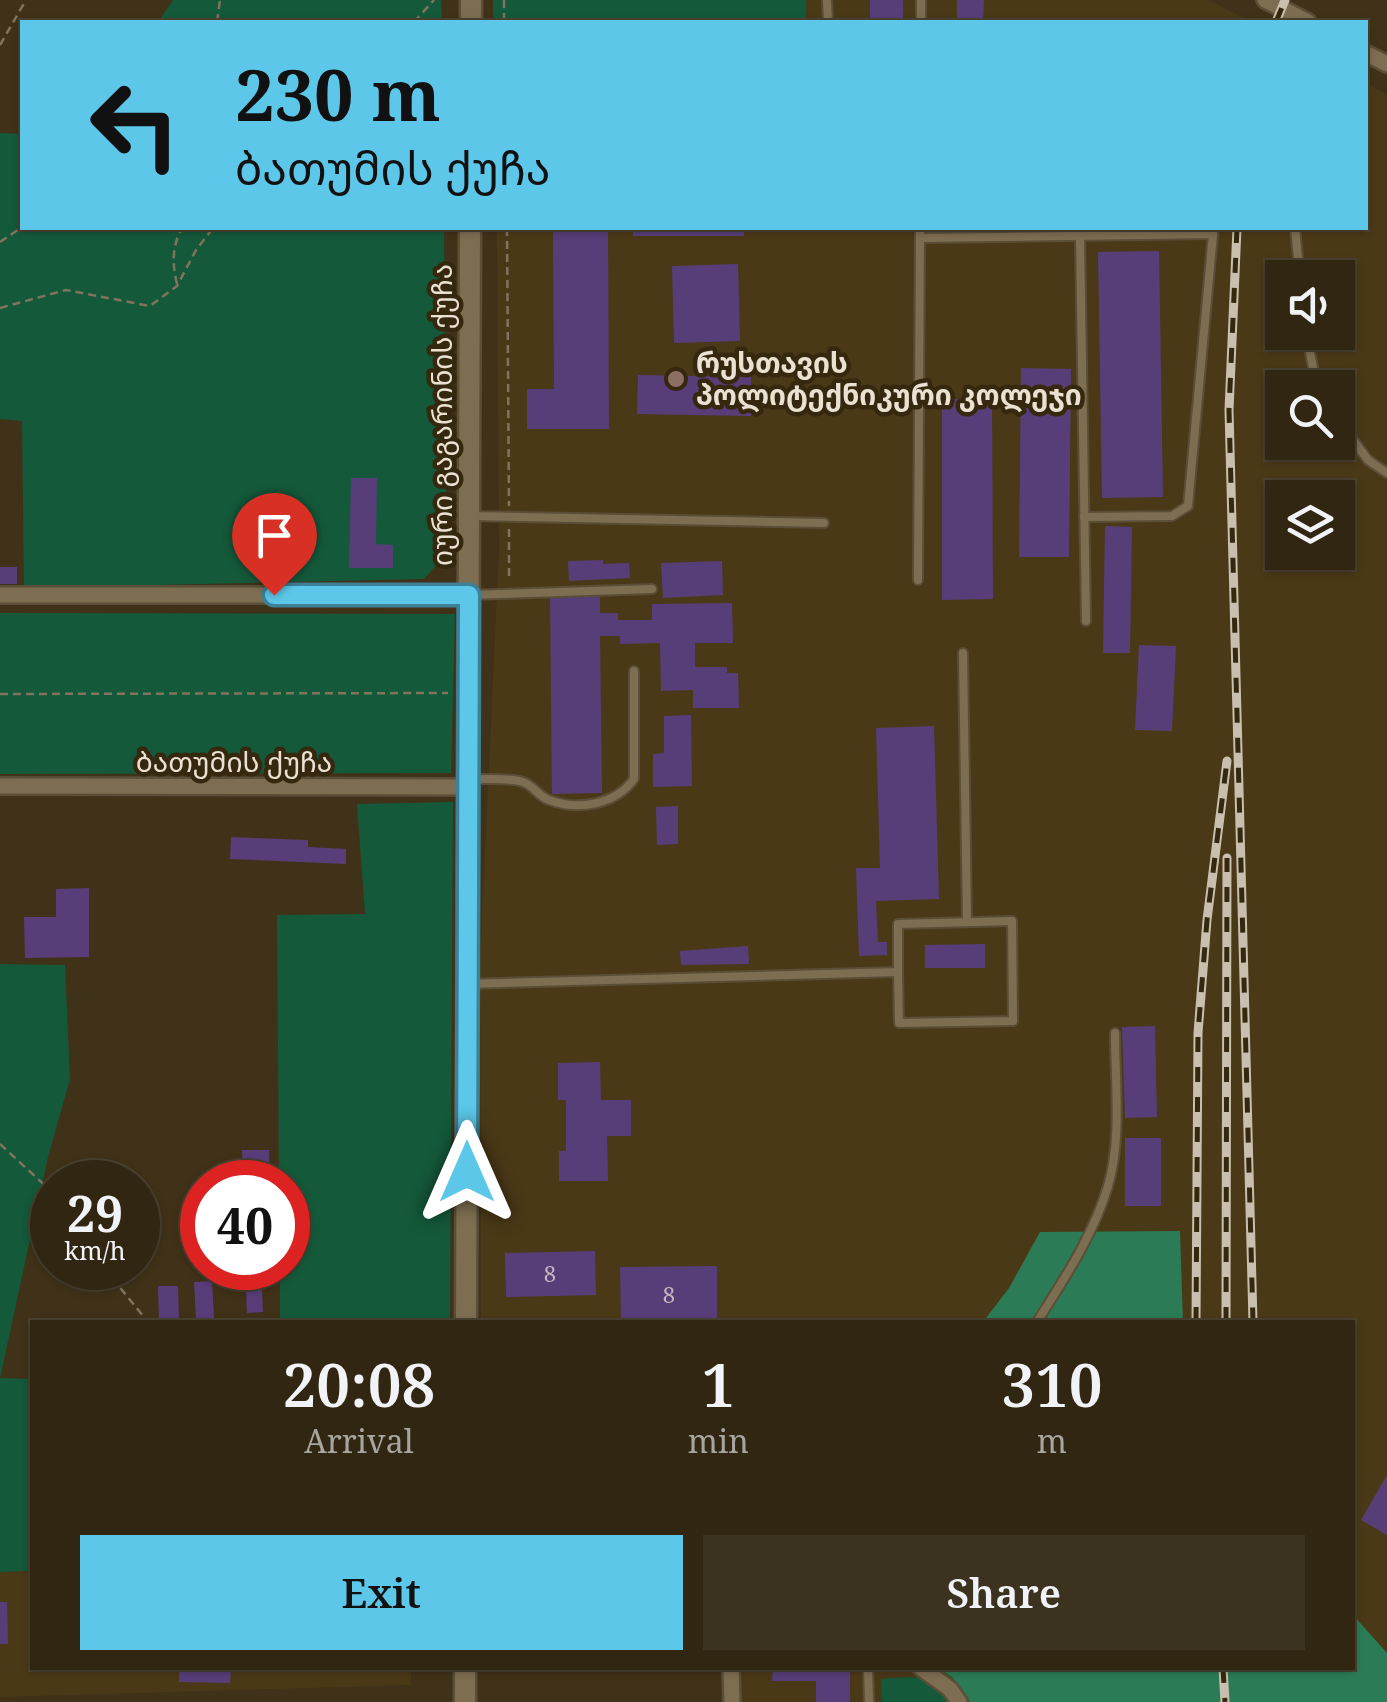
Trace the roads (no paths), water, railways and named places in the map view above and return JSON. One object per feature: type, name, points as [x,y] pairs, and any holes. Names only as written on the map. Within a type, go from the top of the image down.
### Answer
[{"type":"street","points":[[1265,0],[1304,20]]},
{"type":"street","name":"იური გაგარინის ქუჩა","points":[[466,1320],[470,230]]},
{"type":"street","points":[[0,595],[469,595]]},
{"type":"street","name":"ბათუმის ქუჩა","points":[[0,786],[468,783]]},
{"type":"street","points":[[465,1670],[465,1702]]},
{"type":"street","points":[[731,1670],[732,1702]]},
{"type":"street","points":[[924,1670],[950,1689],[959,1702]]},
{"type":"lane","points":[[918,580],[920,230]]},
{"type":"lane","points":[[1295,230],[1298,260]]},
{"type":"lane","points":[[920,238],[1214,234],[1188,506],[1172,516],[1084,517]]},
{"type":"lane","points":[[1080,236],[1086,621]]},
{"type":"lane","points":[[1355,443],[1368,460],[1387,473]]},
{"type":"lane","points":[[469,516],[824,524]]},
{"type":"lane","points":[[469,595],[652,589]]},
{"type":"lane","points":[[963,652],[967,922]]},
{"type":"lane","points":[[468,783],[526,782],[545,800],[570,805],[612,800],[625,792],[634,779],[634,672]]},
{"type":"lane","points":[[1012,922],[1014,1021],[899,1023],[898,972],[898,924],[1012,922]]},
{"type":"lane","points":[[468,984],[898,972]]},
{"type":"lane","points":[[1038,1320],[1083,1247],[1108,1186],[1114,1152],[1115,1033]]},
{"type":"lane","points":[[868,1670],[869,1702]]},
{"type":"railway","points":[[1277,20],[1285,0]]},
{"type":"railway","points":[[1237,230],[1229,410],[1253,1320]]},
{"type":"railway","points":[[1196,1320],[1198,1033],[1207,920],[1227,761]]},
{"type":"railway","points":[[1226,1320],[1227,858]]},
{"type":"railway","points":[[1223,1670],[1225,1702]]},
{"type":"place","name":"რუსთავის პოლიტექნიკური კოლეჯი","points":[[676,379]]}]
